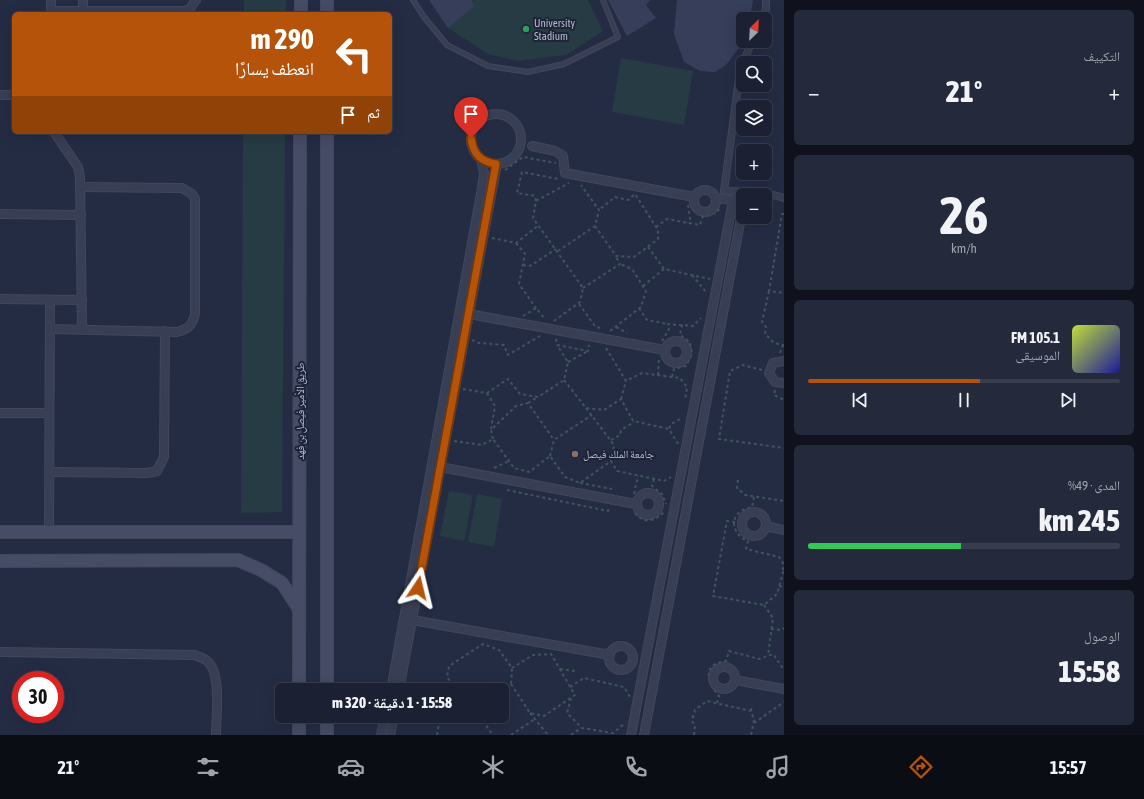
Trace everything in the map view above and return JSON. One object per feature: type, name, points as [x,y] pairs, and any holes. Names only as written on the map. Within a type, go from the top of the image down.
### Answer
[{"type":"main road","points":[[301,0],[301,12]]},
{"type":"main road","points":[[327,0],[327,12]]},
{"type":"main road","name":"طريق الأمير فيصل بن فهد","points":[[299,683],[300,134]]},
{"type":"main road","points":[[327,134],[327,683]]},
{"type":"main road","points":[[0,532],[299,532]]},
{"type":"main road","points":[[0,561],[238,560],[261,570],[282,583],[299,609]]},
{"type":"main road","points":[[299,723],[299,735]]},
{"type":"main road","points":[[327,723],[327,735]]},
{"type":"street","points":[[51,0],[51,12],[183,11],[189,10],[196,0]]},
{"type":"street","points":[[83,0],[83,11]]},
{"type":"street","points":[[765,12],[766,0]]},
{"type":"street","points":[[737,92],[724,190],[762,192],[784,198]]},
{"type":"street","points":[[0,95],[12,95]]},
{"type":"street","points":[[498,114],[506,117],[518,128],[520,136],[519,148],[512,158],[505,162],[496,164],[481,159],[476,154],[471,138],[472,131],[482,118],[498,114]]},
{"type":"street","points":[[55,134],[78,167],[81,215],[82,329]]},
{"type":"street","points":[[520,136],[532,146]]},
{"type":"street","points":[[519,148],[532,146],[555,151],[563,156],[565,173],[694,197]]},
{"type":"street","points":[[391,683],[482,188],[484,173],[481,159]]},
{"type":"street","points":[[400,683],[496,164]]},
{"type":"street","points":[[50,329],[177,332],[187,329],[192,323],[195,314],[195,199],[192,194],[182,188],[80,187]]},
{"type":"street","points":[[631,735],[734,203],[716,198],[712,192],[705,190],[698,192],[694,197],[695,205],[703,212],[713,208],[716,198]]},
{"type":"street","points":[[0,214],[81,215]]},
{"type":"street","points":[[644,735],[740,224]]},
{"type":"street","points":[[0,299],[82,300]]},
{"type":"street","points":[[49,532],[50,300]]},
{"type":"street","points":[[469,314],[663,346]]},
{"type":"street","points":[[49,472],[147,473],[157,471],[164,457],[165,331]]},
{"type":"street","points":[[784,361],[773,363],[770,366],[769,373],[774,382],[784,383]]},
{"type":"street","points":[[0,413],[50,413]]},
{"type":"street","points":[[440,467],[636,504]]},
{"type":"street","points":[[754,511],[758,512],[765,518],[766,526],[759,535],[751,536],[745,532],[738,523],[746,514],[754,511]]},
{"type":"street","points":[[766,526],[784,530]]},
{"type":"street","points":[[412,620],[610,655]]},
{"type":"street","points":[[0,652],[195,655],[208,661],[213,668],[217,684],[216,735]]},
{"type":"street","points":[[734,680],[784,689]]},
{"type":"street","points":[[381,735],[384,723]]},
{"type":"street","points":[[390,735],[393,723]]},
{"type":"lane","points":[[413,0],[424,17],[447,45],[488,66],[528,72],[564,64],[618,37],[604,0]]},
{"type":"path","points":[[505,170],[523,157],[565,165]]},
{"type":"path","points":[[564,180],[522,172],[517,193],[535,196],[536,201],[533,218],[583,288]]},
{"type":"path","points":[[536,201],[572,181]]},
{"type":"path","points":[[576,183],[581,185],[599,210]]},
{"type":"path","points":[[523,265],[530,266],[595,226],[599,210],[615,197],[628,200],[635,194],[658,230],[658,239],[634,257],[616,256]]},
{"type":"path","points":[[656,227],[667,219],[700,225],[703,216],[716,213],[723,205],[734,203]]},
{"type":"path","points":[[784,214],[782,214],[762,322],[766,327],[765,334],[774,343],[784,345]]},
{"type":"path","points":[[688,223],[690,219]]},
{"type":"path","points":[[516,243],[539,226]]},
{"type":"path","points":[[578,304],[594,326],[610,331],[639,308],[646,291],[632,269],[620,264],[595,226]]},
{"type":"path","points":[[490,246],[493,230]]},
{"type":"path","points":[[491,238],[516,243],[525,254],[519,284],[547,321]]},
{"type":"path","points":[[648,247],[664,269],[718,280]]},
{"type":"path","points":[[553,322],[580,302],[583,288],[620,264]]},
{"type":"path","points":[[643,286],[664,269]]},
{"type":"path","points":[[692,275],[706,291],[704,298]]},
{"type":"path","points":[[768,291],[784,293]]},
{"type":"path","points":[[522,317],[536,308]]},
{"type":"path","points":[[639,308],[647,320],[668,324],[693,326],[700,320],[702,312]]},
{"type":"path","points":[[663,346],[669,329],[668,324]]},
{"type":"path","points":[[672,377],[674,369],[686,366],[692,354],[690,342],[680,335],[682,325]]},
{"type":"path","points":[[616,327],[631,336]]},
{"type":"path","points":[[470,347],[472,334]]},
{"type":"path","points":[[471,340],[480,343],[504,345],[508,355],[541,335],[546,335]]},
{"type":"path","points":[[491,430],[516,406],[528,403],[564,380],[568,362],[557,345],[555,337],[550,336]]},
{"type":"path","points":[[588,351],[589,344],[595,345]]},
{"type":"path","points":[[557,345],[588,351]]},
{"type":"path","points":[[586,408],[604,410],[621,399],[626,381],[605,346],[602,346]]},
{"type":"path","points":[[568,362],[588,351]]},
{"type":"path","points":[[762,370],[743,365],[730,371],[719,439],[784,448]]},
{"type":"path","points":[[626,381],[642,373],[680,378],[687,387],[684,403]]},
{"type":"path","points":[[460,396],[462,388],[487,393],[508,379],[520,394],[538,397]]},
{"type":"path","points":[[564,380],[614,445],[611,461],[617,471],[664,481],[674,476]]},
{"type":"path","points":[[487,393],[495,406],[491,430],[493,439],[514,468],[529,472],[550,456],[554,440],[592,415]]},
{"type":"path","points":[[621,399],[635,422]]},
{"type":"path","points":[[528,403],[554,440]]},
{"type":"path","points":[[669,429],[671,424],[682,419],[683,411]]},
{"type":"path","points":[[611,440],[620,435],[622,430],[635,422],[669,429],[678,443],[677,450]]},
{"type":"path","points":[[452,441],[482,445],[493,439]]},
{"type":"path","points":[[550,456],[565,477],[580,483],[614,490]]},
{"type":"path","points":[[580,483],[611,461]]},
{"type":"path","points":[[487,467],[494,468],[509,462]]},
{"type":"path","points":[[628,493],[634,494],[638,475]]},
{"type":"path","points":[[738,480],[737,488],[745,495],[784,501]]},
{"type":"path","points":[[754,497],[752,507],[740,512],[738,523],[734,529],[748,541],[746,549],[779,556],[783,563],[784,570],[777,594],[764,605]]},
{"type":"path","points":[[738,523],[727,521],[713,596],[764,605],[773,618],[768,656]]},
{"type":"path","points":[[779,586],[784,587]]},
{"type":"path","points":[[771,628],[781,630],[784,628]]},
{"type":"path","points":[[452,683],[447,677],[449,666],[483,644],[499,650],[512,668],[511,684],[530,713],[548,735]]},
{"type":"path","points":[[718,703],[719,696],[712,688],[707,678],[709,671],[718,662],[726,661],[729,651],[759,659],[773,654],[784,670]]},
{"type":"path","points":[[512,668],[533,655],[551,654],[575,695],[544,716],[530,713]]},
{"type":"path","points":[[560,669],[575,671]]},
{"type":"path","points":[[570,687],[584,678],[624,687],[630,698],[629,704]]},
{"type":"path","points":[[571,698],[567,713],[582,728],[614,734],[626,722]]},
{"type":"path","points":[[694,735],[695,725],[692,722],[695,710],[707,701],[751,711]]},
{"type":"path","points":[[753,723],[784,702]]},
{"type":"path","points":[[751,735],[753,723],[751,711],[752,705]]},
{"type":"path","points":[[511,735],[535,719]]},
{"type":"path","points":[[437,735],[439,723]]},
{"type":"path","points":[[484,723],[493,735]]},
{"type":"path","points":[[571,735],[582,728]]},
{"type":"shaded area","points":[[244,0],[286,0],[286,12],[244,12]]},
{"type":"shaded area","name":"University Stadium","points":[[429,0],[588,0],[603,31],[566,55],[518,61],[488,54],[448,28]]},
{"type":"shaded area","points":[[621,58],[693,71],[684,125],[612,112]]},
{"type":"shaded area","points":[[243,134],[285,134],[282,512],[241,513]]},
{"type":"shaded area","points":[[449,491],[473,495],[464,541],[440,536]]},
{"type":"shaded area","points":[[477,494],[502,499],[494,547],[468,542]]},
{"type":"building","points":[[429,0],[471,0],[474,6],[448,28]]},
{"type":"building","points":[[608,0],[650,0],[646,5],[656,18],[627,36]]},
{"type":"building","points":[[677,0],[753,0],[751,12],[736,12],[736,48],[739,48],[726,65],[715,72],[700,71],[684,62],[674,34]]},
{"type":"place","name":"University Stadium","points":[[526,29]]},
{"type":"place","name":"جامعة الملك فيصل","points":[[575,454]]},
{"type":"route","points":[[418,588],[496,164],[488,163],[476,154],[472,146],[471,138]]}]
